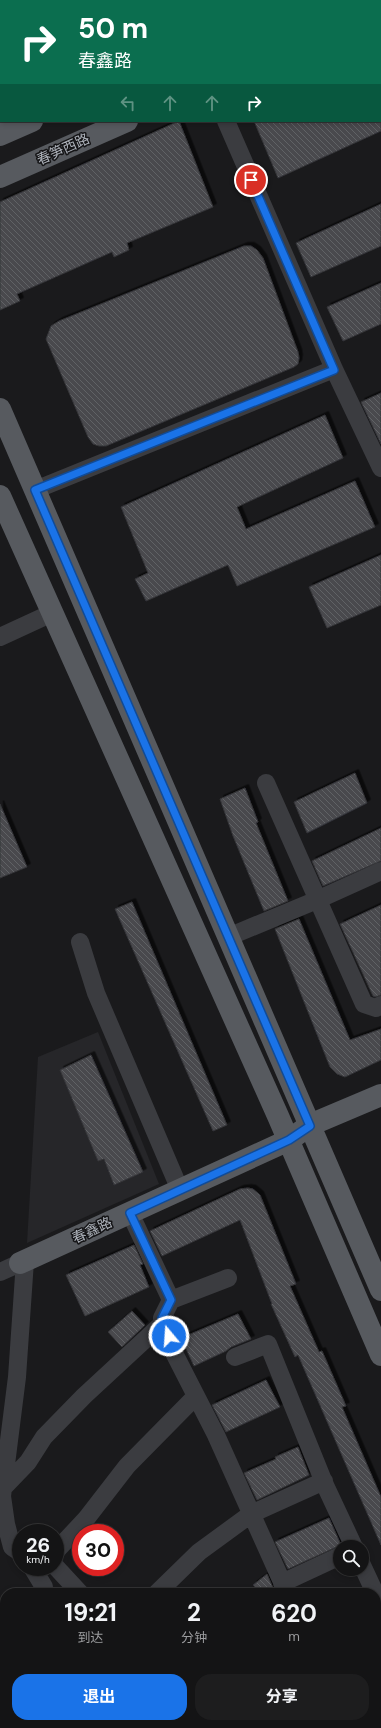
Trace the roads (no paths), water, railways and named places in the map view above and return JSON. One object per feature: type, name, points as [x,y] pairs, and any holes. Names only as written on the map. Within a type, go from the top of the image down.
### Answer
[{"type":"main road","points":[[0,135],[30,122]]},
{"type":"main road","name":"春笋西路","points":[[0,177],[125,122]]},
{"type":"main road","points":[[0,409],[381,1290]]},
{"type":"main road","points":[[0,496],[289,1140],[381,1355]]},
{"type":"main road","name":"春鑫路","points":[[22,1262],[289,1140],[381,1095]]},
{"type":"main road","name":"春鑫路","points":[[311,1128],[351,1121],[381,1108]]},
{"type":"street","points":[[226,122],[334,370],[381,468]]},
{"type":"street","points":[[35,490],[334,370]]},
{"type":"street","points":[[0,637],[52,613]]},
{"type":"street","points":[[266,783],[364,1004],[376,1008],[381,1005]]},
{"type":"street","points":[[228,937],[317,900],[381,871]]},
{"type":"street","points":[[80,942],[96,993],[180,1190]]},
{"type":"street","points":[[130,1213],[171,1300]]},
{"type":"street","points":[[0,1272],[22,1262],[17,1377],[2,1496],[6,1524],[12,1547]]},
{"type":"street","points":[[228,1278],[171,1300],[162,1318],[173,1351],[216,1435],[284,1588],[333,1560]]},
{"type":"street","points":[[4,1488],[28,1462],[44,1437],[84,1396],[164,1322]]},
{"type":"street","points":[[234,1357],[268,1344],[324,1481],[351,1540]]},
{"type":"street","points":[[64,1542],[86,1519],[127,1466],[196,1396]]},
{"type":"street","points":[[163,1588],[200,1552],[251,1514],[324,1481]]},
{"type":"street","points":[[37,1576],[44,1588]]},
{"type":"street","points":[[64,1576],[75,1588]]},
{"type":"street","points":[[367,1576],[373,1588]]}]
